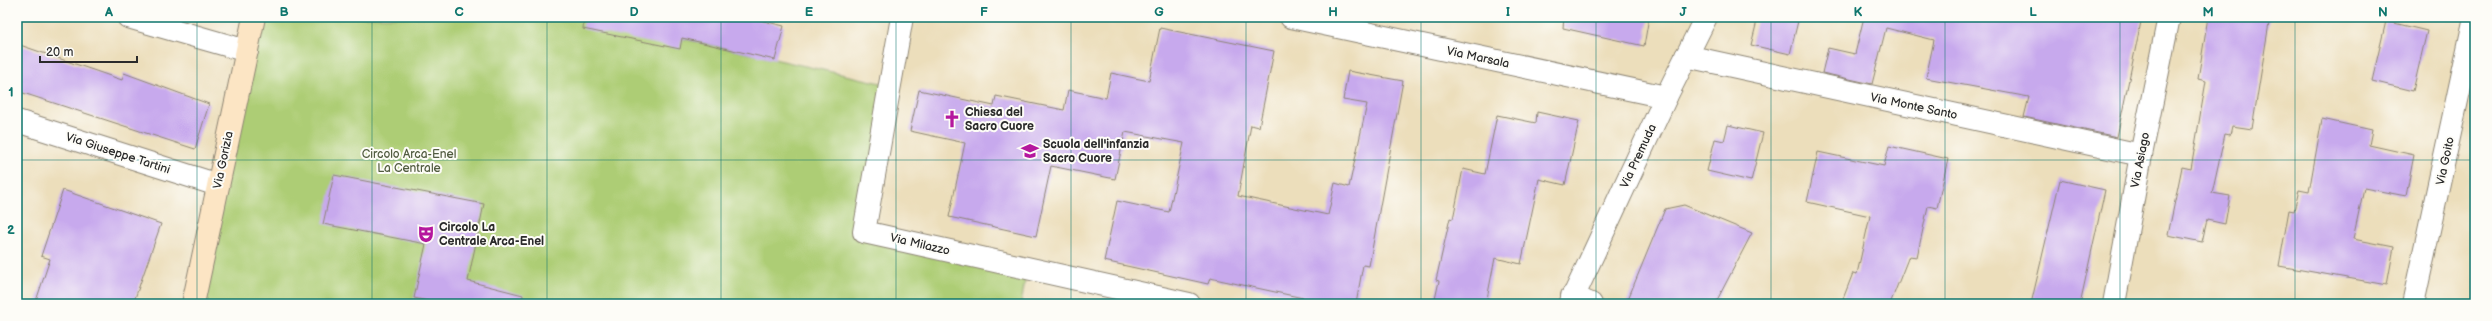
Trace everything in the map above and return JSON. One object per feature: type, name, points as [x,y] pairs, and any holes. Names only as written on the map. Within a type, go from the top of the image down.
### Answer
[{"type":"main road","name":"Via Gorizia","points":[[193,304],[254,17]]},
{"type":"street","points":[[128,17],[247,51]]},
{"type":"street","name":"Via Milazzo","points":[[902,17],[864,232],[1189,304]]},
{"type":"street","name":"Via Marsala","points":[[1291,17],[1666,97]]},
{"type":"street","name":"Via Premuda","points":[[1578,301],[1666,97],[1706,17]]},
{"type":"street","name":"Via Asiago","points":[[2114,304],[2141,155],[2169,17]]},
{"type":"street","name":"Via Goito","points":[[2413,304],[2475,17]]},
{"type":"street","name":"Via Monte Santo","points":[[1686,56],[2141,155]]},
{"type":"street","name":"Via Giuseppe Tartini","points":[[17,121],[218,185]]},
{"type":"green space","name":"Circolo Arca-Enel La Centrale","points":[[254,17],[586,17],[890,85],[864,232],[1027,269],[1021,304],[193,304]]},
{"type":"building","points":[[584,17],[747,17],[784,26],[775,60],[682,38],[680,49],[583,29]]},
{"type":"building","points":[[1564,17],[1649,17],[1644,46],[1563,28]]},
{"type":"building","points":[[1758,17],[1799,17],[1790,54],[1751,45]]},
{"type":"building","points":[[1864,17],[2142,17],[2117,137],[2024,117],[2029,97],[1926,78],[1934,40],[1886,28],[1872,84],[1822,73],[1828,48],[1855,54]]},
{"type":"building","points":[[2208,17],[2270,17],[2252,129],[2232,126],[2230,135],[2225,134],[2212,193],[2230,196],[2225,224],[2207,220],[2202,242],[2168,235],[2182,167],[2191,169],[2206,81],[2198,79]]},
{"type":"building","points":[[2386,21],[2427,31],[2413,91],[2372,81]]},
{"type":"building","points":[[1160,28],[1274,51],[1259,127],[1251,125],[1238,196],[1328,215],[1335,183],[1349,187],[1367,104],[1343,100],[1348,71],[1403,81],[1369,266],[1363,265],[1356,304],[1317,304],[1317,301],[1210,278],[1208,284],[1104,261],[1117,201],[1169,212],[1184,143],[1125,132],[1115,179],[1051,166],[1036,236],[949,217],[965,143],[910,131],[919,90],[994,106],[996,96],[1064,110],[1068,90],[1106,98],[1111,73],[1149,81]]},
{"type":"building","points":[[17,44],[122,80],[124,73],[209,104],[195,149],[17,91]]},
{"type":"building","points":[[1537,112],[1579,121],[1565,185],[1539,179],[1521,264],[1495,258],[1486,304],[1434,304],[1439,281],[1436,280],[1450,218],[1453,219],[1463,169],[1485,174],[1497,115],[1536,123]]},
{"type":"building","points":[[2322,119],[2372,130],[2369,145],[2414,155],[2406,196],[2364,188],[2353,239],[2394,247],[2387,285],[2279,266],[2289,210],[2294,211],[2299,190],[2309,192]]},
{"type":"building","points":[[1728,125],[1763,133],[1751,181],[1707,171],[1715,139],[1724,141]]},
{"type":"building","points":[[1889,146],[1948,159],[1937,208],[1928,206],[1917,257],[1909,256],[1890,304],[1841,304],[1853,273],[1857,274],[1870,216],[1807,202],[1818,152],[1884,166]]},
{"type":"building","name":"Circolo La Centrale Arca-Enel","points":[[334,175],[484,204],[468,281],[523,295],[522,304],[442,304],[414,298],[426,244],[323,224]]},
{"type":"building","points":[[2060,180],[2105,190],[2080,304],[2031,304]]},
{"type":"building","points":[[63,190],[161,224],[133,304],[35,304],[50,259],[41,256]]},
{"type":"building","points":[[1684,205],[1752,233],[1715,304],[1626,304],[1665,209]]},
{"type":"place","name":"Chiesa del Sacro Cuore","points":[[952,119]]},
{"type":"place","name":"Scuola dell'infanzia Sacro Cuore","points":[[1030,151]]},
{"type":"place","name":"Circolo La Centrale Arca-Enel","points":[[426,234]]}]
